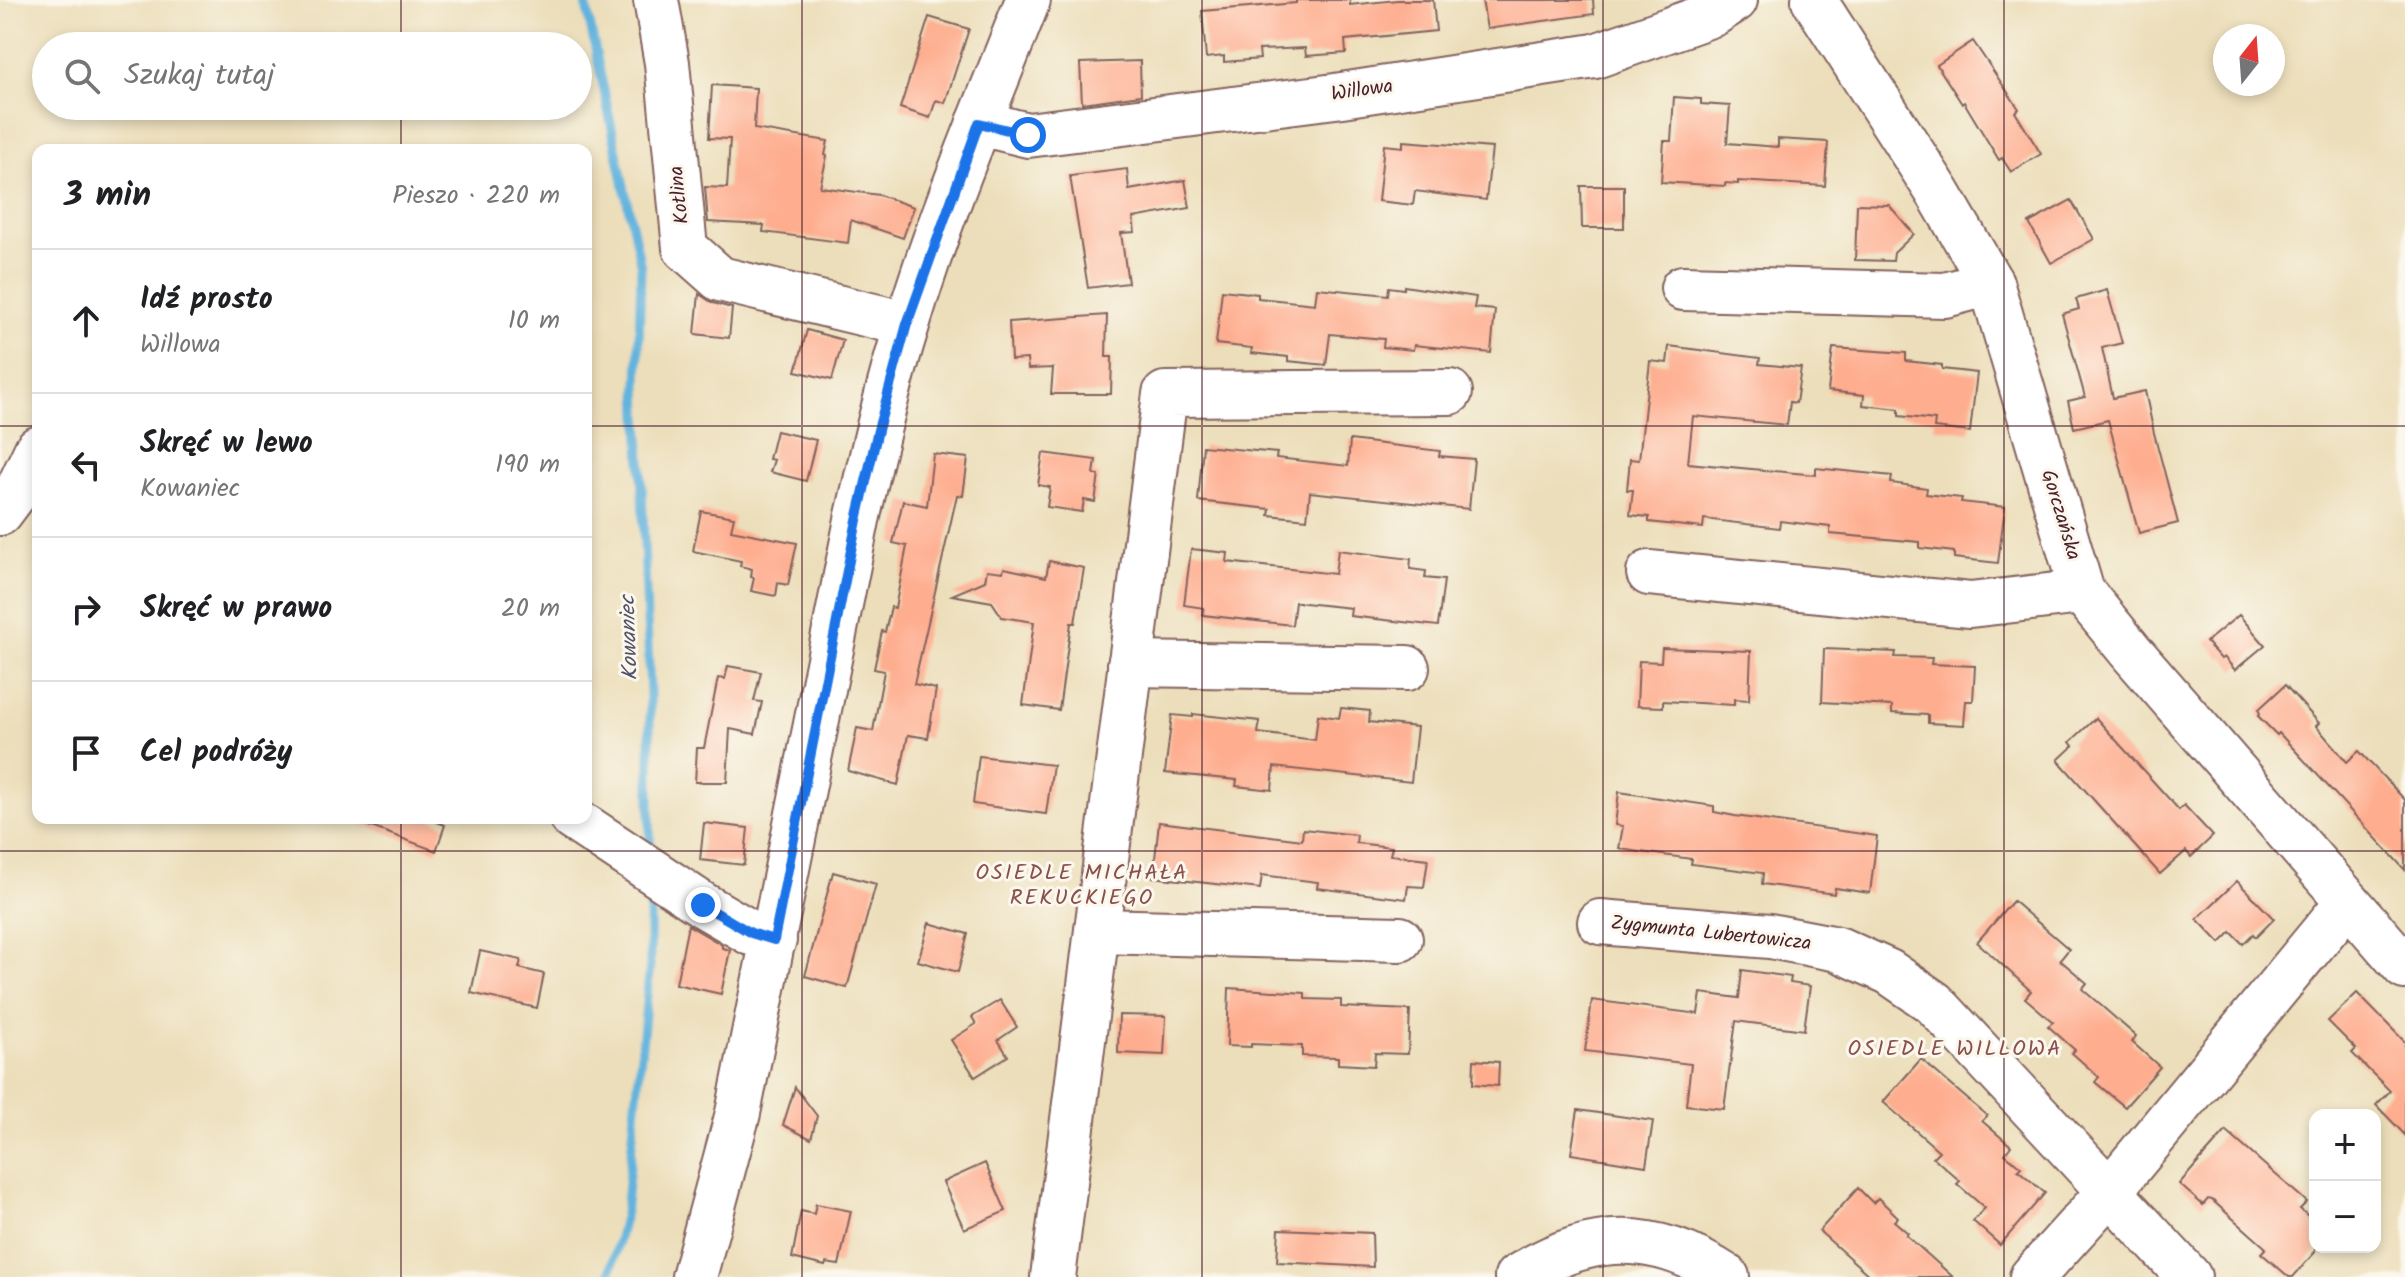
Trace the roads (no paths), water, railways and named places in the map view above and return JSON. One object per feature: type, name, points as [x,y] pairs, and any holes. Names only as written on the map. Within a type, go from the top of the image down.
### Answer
[{"type":"street","name":"Kotlina","points":[[656,0],[667,63],[685,248],[720,279],[907,324]]},
{"type":"street","points":[[694,1277],[738,1113],[857,520],[907,324],[979,123],[1028,0]]},
{"type":"street","name":"Willowa","points":[[979,123],[1028,135],[1335,96],[1595,56],[1713,14],[1735,0]]},
{"type":"street","name":"Gorczańska","points":[[1814,0],[1939,194],[1991,283],[2082,592],[2405,967]]},
{"type":"street","points":[[1683,288],[1945,295],[1991,283]]},
{"type":"street","points":[[1053,1277],[1165,394],[1450,392]]},
{"type":"street","points":[[0,513],[18,489],[32,460]]},
{"type":"street","points":[[1649,573],[1970,605],[2082,592]]},
{"type":"street","points":[[1130,664],[1407,668]]},
{"type":"street","points":[[581,824],[751,933],[774,940]]},
{"type":"street","points":[[2032,1277],[2108,1193],[2347,903]]},
{"type":"street","name":"Zygmunta Lubertowicza","points":[[1600,922],[1770,936],[1838,949],[1889,972],[1934,1003],[2189,1277]]},
{"type":"street","points":[[1097,931],[1400,939]]},
{"type":"street","points":[[1517,1277],[1568,1250],[1601,1242],[1629,1241],[1662,1246],[1727,1277]]},
{"type":"waterway","name":"Kowaniec","points":[[585,0],[592,32]]},
{"type":"waterway","name":"Kowaniec","points":[[592,33],[641,267],[638,387],[650,694],[650,854]]},
{"type":"waterway","name":"Kowaniec","points":[[609,1277],[625,1214],[650,965],[650,885]]},
{"type":"district","name":"OSIEDLE MICHAŁA REKUCKIEGO","points":[[1082,886]]},
{"type":"district","name":"OSIEDLE WILLOWA","points":[[1955,1049]]}]
